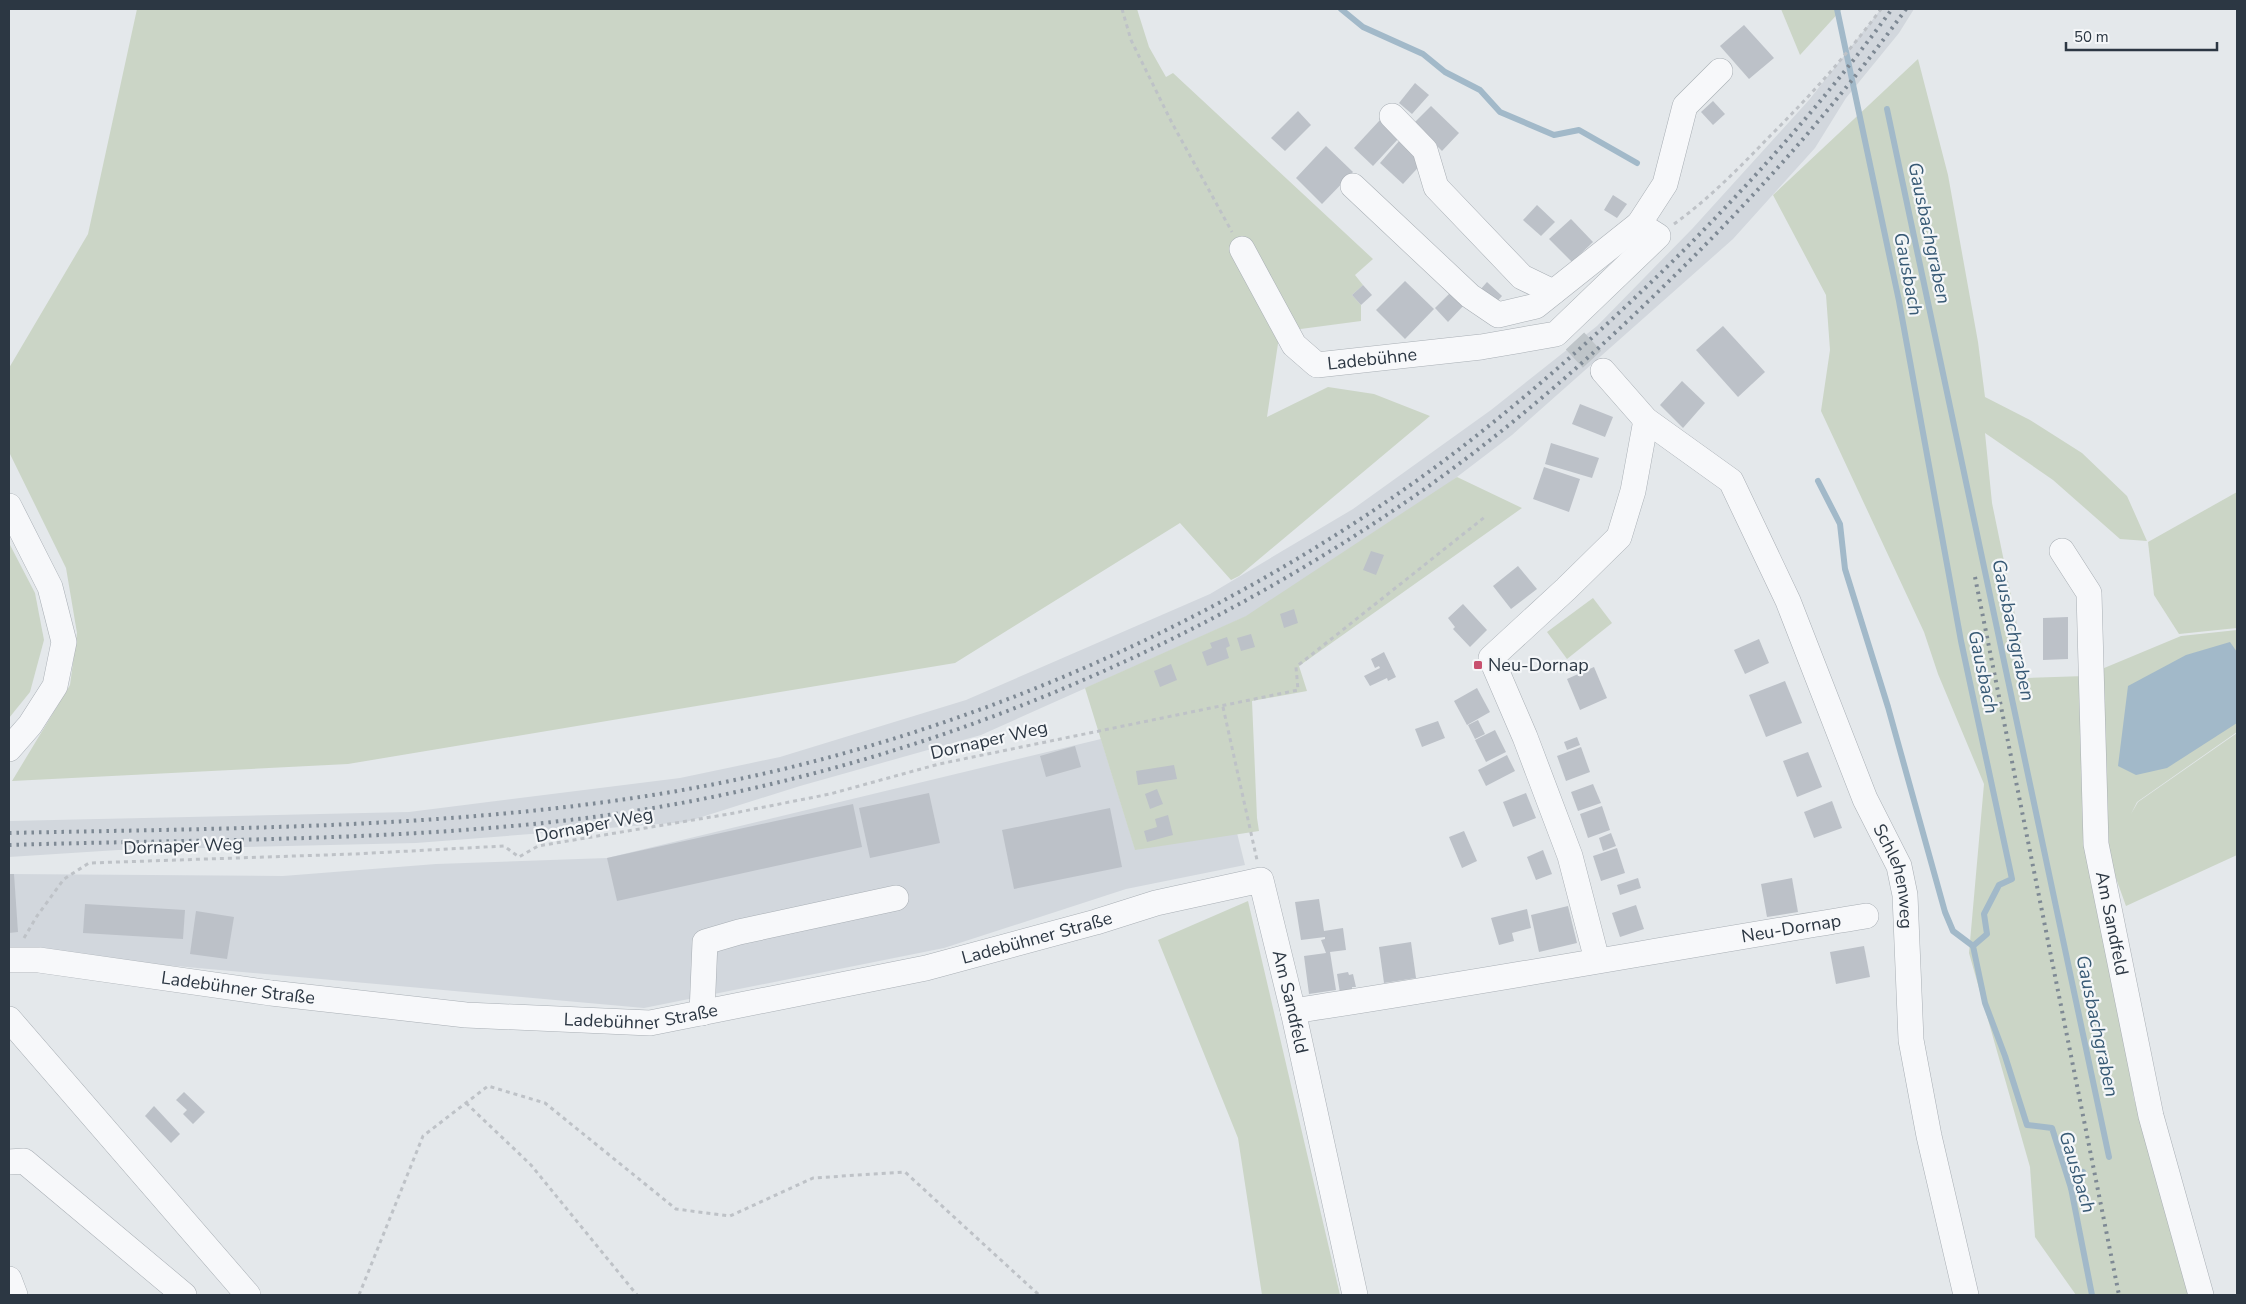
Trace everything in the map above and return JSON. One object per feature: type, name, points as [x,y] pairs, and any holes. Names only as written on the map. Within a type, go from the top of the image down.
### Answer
[{"type":"street","name":"Ladebühne","points":[[1242,249],[1294,345],[1316,365],[1481,347],[1556,334],[1569,335],[1648,230],[1665,184],[1685,106],[1720,71]]},
{"type":"street","points":[[1392,116],[1425,150],[1436,187],[1522,277],[1554,292]]},
{"type":"street","name":"Ladebühne","points":[[1353,186],[1470,296],[1498,315],[1536,306],[1648,230]]},
{"type":"street","points":[[1597,960],[1570,856],[1525,737],[1491,658],[1566,590],[1619,537],[1633,491],[1646,420],[1603,371]]},
{"type":"street","name":"Schlehenweg","points":[[1646,420],[1731,481],[1788,601],[1865,799],[1899,866],[1905,895],[1911,1040],[1929,1136],[1966,1295]]},
{"type":"street","points":[[9,506],[50,587],[64,642],[55,686],[30,725],[9,749]]},
{"type":"street","name":"Am Sandfeld","points":[[2062,552],[2089,592],[2096,844],[2151,1116],[2201,1295]]},
{"type":"street","name":"Am Sandfeld","points":[[1261,880],[1293,1010],[1355,1295]]},
{"type":"street","name":"Ladebühner Straße","points":[[10,960],[39,960],[261,991],[466,1015],[650,1023],[926,968],[1096,922],[1156,903],[1261,880]]},
{"type":"street","points":[[702,1013],[705,942],[739,932],[896,898]]},
{"type":"street","name":"Neu-Dornap","points":[[1293,1010],[1436,989],[1597,960],[1866,916]]},
{"type":"street","points":[[9,1019],[248,1295]]},
{"type":"street","points":[[9,1162],[24,1162],[184,1295]]},
{"type":"street","points":[[9,1279],[15,1295]]},
{"type":"path","points":[[1122,9],[1131,40],[1151,81],[1242,249]]},
{"type":"path","points":[[1648,230],[1690,212],[1748,159],[1828,77],[1880,9]]},
{"type":"path","points":[[1261,880],[1223,707],[1298,690],[1296,667],[1486,516]]},
{"type":"path","name":"Dornaper Weg","points":[[10,960],[37,916],[64,879],[90,863],[354,854],[504,846],[519,857],[538,846],[802,800],[939,764],[1104,728],[1223,707]]},
{"type":"path","points":[[359,1295],[423,1136],[488,1086],[545,1103],[676,1209],[730,1216],[813,1178],[905,1172],[1039,1295]]},
{"type":"path","points":[[466,1103],[531,1165],[636,1295]]},
{"type":"shaded area","points":[[1881,9],[1914,9],[1899,33],[1846,98],[1815,148],[1733,239],[1512,435],[1411,512],[1247,616],[981,735],[800,786],[686,822],[416,843],[118,850],[9,857],[9,821],[409,812],[680,778],[780,757],[966,700],[1210,594],[1353,509],[1491,410],[1597,326],[1692,229],[1809,100]]},
{"type":"shaded area","points":[[1101,739],[1135,849],[1237,833],[1245,865],[1126,889],[944,948],[644,1008],[9,951],[9,874],[283,876],[436,864],[607,858]]},
{"type":"green space","points":[[137,9],[1137,9],[1149,47],[1166,77],[1173,73],[1373,259],[1355,275],[1363,285],[1352,295],[1361,305],[1361,321],[1293,330],[1282,317],[1267,417],[1328,387],[1374,394],[1430,416],[1239,576],[1231,580],[1180,523],[955,663],[348,764],[12,781],[70,685],[77,633],[66,568],[9,452],[9,368],[88,234]]},
{"type":"green space","points":[[1781,9],[1842,9],[1800,55]]},
{"type":"green space","points":[[1918,59],[1948,175],[1978,342],[1985,397],[2030,420],[2082,453],[2127,496],[2147,541],[2120,539],[2053,480],[1985,433],[1992,503],[2028,678],[2085,676],[2181,636],[2237,630],[2237,732],[2137,802],[2131,814],[2138,802],[2237,733],[2237,855],[2126,906],[2108,856],[2112,946],[2134,1099],[2185,1261],[2189,1295],[2076,1295],[2035,1237],[2030,1167],[1969,953],[1984,784],[1938,674],[1924,632],[1821,411],[1830,350],[1826,295],[1773,195]]},
{"type":"green space","points":[[1457,477],[1522,508],[1299,666],[1307,691],[1252,701],[1259,831],[1135,850],[1085,688],[1246,616]]},
{"type":"green space","points":[[2237,492],[2237,628],[2179,634],[2154,595],[2148,542]]},
{"type":"green space","points":[[9,543],[35,593],[44,640],[30,692],[9,718]]},
{"type":"green space","points":[[1593,598],[1612,623],[1567,659],[1547,632]]},
{"type":"green space","points":[[1248,901],[1340,1295],[1262,1295],[1238,1138],[1158,940]]},
{"type":"water","points":[[2230,642],[2237,652],[2237,723],[2167,768],[2136,775],[2118,766],[2128,686],[2186,655]]},
{"type":"building","points":[[1744,25],[1774,58],[1749,79],[1720,46]]},
{"type":"building","points":[[1415,83],[1429,95],[1412,114],[1399,103]]},
{"type":"building","points":[[1713,101],[1725,114],[1713,125],[1701,112]]},
{"type":"building","points":[[1431,106],[1459,133],[1442,151],[1414,123]]},
{"type":"building","points":[[1298,111],[1311,125],[1285,151],[1271,138]]},
{"type":"building","points":[[1380,120],[1399,138],[1373,166],[1354,148]]},
{"type":"building","points":[[1400,140],[1424,161],[1403,184],[1380,163]]},
{"type":"building","points":[[1326,146],[1353,172],[1322,204],[1296,178]]},
{"type":"building","points":[[1613,195],[1627,204],[1617,218],[1604,210]]},
{"type":"building","points":[[1537,205],[1555,222],[1541,236],[1523,220]]},
{"type":"building","points":[[1571,219],[1593,242],[1572,262],[1549,239]]},
{"type":"building","points":[[1405,281],[1434,309],[1405,339],[1376,310]]},
{"type":"building","points":[[1487,282],[1502,296],[1494,305],[1480,290]]},
{"type":"building","points":[[1363,285],[1372,295],[1361,305],[1352,295]]},
{"type":"building","points":[[1453,290],[1466,303],[1448,322],[1435,308]]},
{"type":"building","points":[[1723,326],[1765,372],[1738,397],[1696,350]]},
{"type":"building","points":[[1682,381],[1705,403],[1683,428],[1660,405]]},
{"type":"building","points":[[1580,404],[1613,417],[1605,437],[1572,424]]},
{"type":"building","points":[[1551,443],[1599,458],[1592,478],[1545,464]]},
{"type":"building","points":[[1544,467],[1580,479],[1569,512],[1533,499]]},
{"type":"building","points":[[1371,551],[1384,555],[1376,575],[1363,570]]},
{"type":"building","points":[[1518,566],[1537,589],[1511,609],[1493,586]]},
{"type":"building","points":[[1463,604],[1487,630],[1470,647],[1453,629],[1455,627],[1448,618]]},
{"type":"building","points":[[1294,609],[1298,623],[1284,628],[1280,614]]},
{"type":"building","points":[[2068,617],[2068,659],[2043,660],[2043,618]]},
{"type":"building","points":[[1251,634],[1255,647],[1241,651],[1237,638]]},
{"type":"building","points":[[1227,637],[1230,646],[1226,648],[1229,658],[1207,666],[1202,652],[1212,648],[1210,643]]},
{"type":"building","points":[[1759,639],[1769,663],[1745,674],[1734,650]]},
{"type":"building","points":[[1384,652],[1396,677],[1388,681],[1387,678],[1370,686],[1364,676],[1380,668],[1379,666],[1375,668],[1371,659]]},
{"type":"building","points":[[1171,664],[1177,680],[1160,687],[1154,671]]},
{"type":"building","points":[[1594,667],[1607,698],[1580,710],[1567,679]]},
{"type":"building","points":[[1785,681],[1802,723],[1766,737],[1749,695]]},
{"type":"building","points":[[1477,688],[1490,712],[1467,725],[1454,701]]},
{"type":"building","points":[[1478,720],[1485,734],[1475,739],[1468,725]]},
{"type":"building","points":[[1438,721],[1445,738],[1422,747],[1415,729]]},
{"type":"building","points":[[1495,730],[1506,752],[1486,762],[1475,740]]},
{"type":"building","points":[[1577,737],[1580,745],[1567,750],[1564,742]]},
{"type":"building","points":[[1075,746],[1081,767],[1046,777],[1040,756]]},
{"type":"building","points":[[1581,747],[1590,772],[1566,781],[1557,756]]},
{"type":"building","points":[[1808,752],[1822,787],[1797,797],[1783,761]]},
{"type":"building","points":[[1507,755],[1515,771],[1486,786],[1478,770]]},
{"type":"building","points":[[1174,765],[1177,779],[1138,785],[1136,771]]},
{"type":"building","points":[[1593,784],[1601,803],[1578,811],[1571,792]]},
{"type":"building","points":[[1157,789],[1163,804],[1150,809],[1145,794]]},
{"type":"building","points":[[929,793],[940,843],[870,858],[859,808]]},
{"type":"building","points":[[1526,793],[1536,818],[1513,827],[1503,802]]},
{"type":"building","points":[[1832,801],[1842,828],[1814,838],[1804,812]]},
{"type":"building","points":[[853,804],[862,847],[617,901],[607,858]]},
{"type":"building","points":[[1602,806],[1610,830],[1588,838],[1580,814]]},
{"type":"building","points":[[1110,808],[1122,867],[1014,889],[1002,830]]},
{"type":"building","points":[[1168,815],[1173,835],[1147,842],[1144,831],[1157,827],[1155,819]]},
{"type":"building","points":[[1464,831],[1477,861],[1462,868],[1449,837]]},
{"type":"building","points":[[1611,833],[1616,846],[1603,851],[1599,838]]},
{"type":"building","points":[[1617,848],[1625,873],[1601,881],[1593,856]]},
{"type":"building","points":[[1543,850],[1552,874],[1536,880],[1527,857]]},
{"type":"building","points":[[9,874],[14,874],[18,932],[9,933]]},
{"type":"building","points":[[1638,878],[1641,888],[1620,895],[1617,885]]},
{"type":"building","points":[[1792,878],[1798,912],[1767,917],[1761,884]]},
{"type":"building","points":[[1319,899],[1324,931],[1343,928],[1346,950],[1330,952],[1336,990],[1309,994],[1304,956],[1326,953],[1321,940],[1325,939],[1325,937],[1301,940],[1295,902]]},
{"type":"building","points":[[85,904],[185,910],[183,939],[83,933]]},
{"type":"building","points":[[1636,905],[1644,929],[1620,937],[1612,913]]},
{"type":"building","points":[[1568,906],[1577,943],[1539,952],[1531,915]]},
{"type":"building","points":[[1527,909],[1531,928],[1512,933],[1514,941],[1499,945],[1491,918]]},
{"type":"building","points":[[196,911],[234,917],[227,959],[190,954]]},
{"type":"building","points":[[1411,942],[1416,978],[1384,983],[1379,947]]},
{"type":"building","points":[[1864,946],[1870,977],[1836,984],[1830,952]]},
{"type":"building","points":[[1348,972],[1349,975],[1353,974],[1356,987],[1352,987],[1352,991],[1340,993],[1337,974]]},
{"type":"building","points":[[184,1092],[205,1112],[193,1124],[183,1114],[187,1110],[176,1100]]},
{"type":"building","points":[[154,1106],[180,1134],[171,1143],[145,1116]]},
{"type":"waterway","points":[[1341,9],[1363,27],[1423,54],[1445,72],[1480,90],[1500,112],[1554,135],[1579,130],[1637,163]]},
{"type":"waterway","name":"Gausbach","points":[[1837,9],[1899,301],[1961,641],[2012,879],[1999,885],[1984,914],[1987,934],[1973,946],[1985,1003],[2005,1056],[2027,1125],[2052,1128],[2071,1188],[2092,1295]]},
{"type":"waterway","name":"Gausbachgraben","points":[[1887,109],[2109,1157]]},
{"type":"waterway","points":[[1818,481],[1840,524],[1845,569],[1888,707],[1945,912],[1953,931],[1973,946]]},
{"type":"waterway","name":"Gausbachgraben","points":[[2071,1188],[2083,1172]]},
{"type":"tunnel","points":[[1575,341],[1603,371]]},
{"type":"railway","points":[[9,833],[260,828],[427,820],[594,804],[677,791],[781,769],[885,741],[988,706],[1090,666],[1188,619],[1284,567],[1375,509],[1492,424],[1606,325],[1715,218],[1769,161],[1820,101],[1892,9]]},
{"type":"railway","points":[[9,845],[370,836],[442,832],[586,818],[692,801],[797,778],[901,748],[1003,713],[1102,672],[1199,625],[1294,573],[1423,490],[1461,463],[1533,405],[1637,312],[1733,216],[1823,115],[1906,9]]},
{"type":"railway","points":[[1975,577],[2119,1295]]},
{"type":"place","name":"Neu-Dornap","points":[[1478,665]]}]
